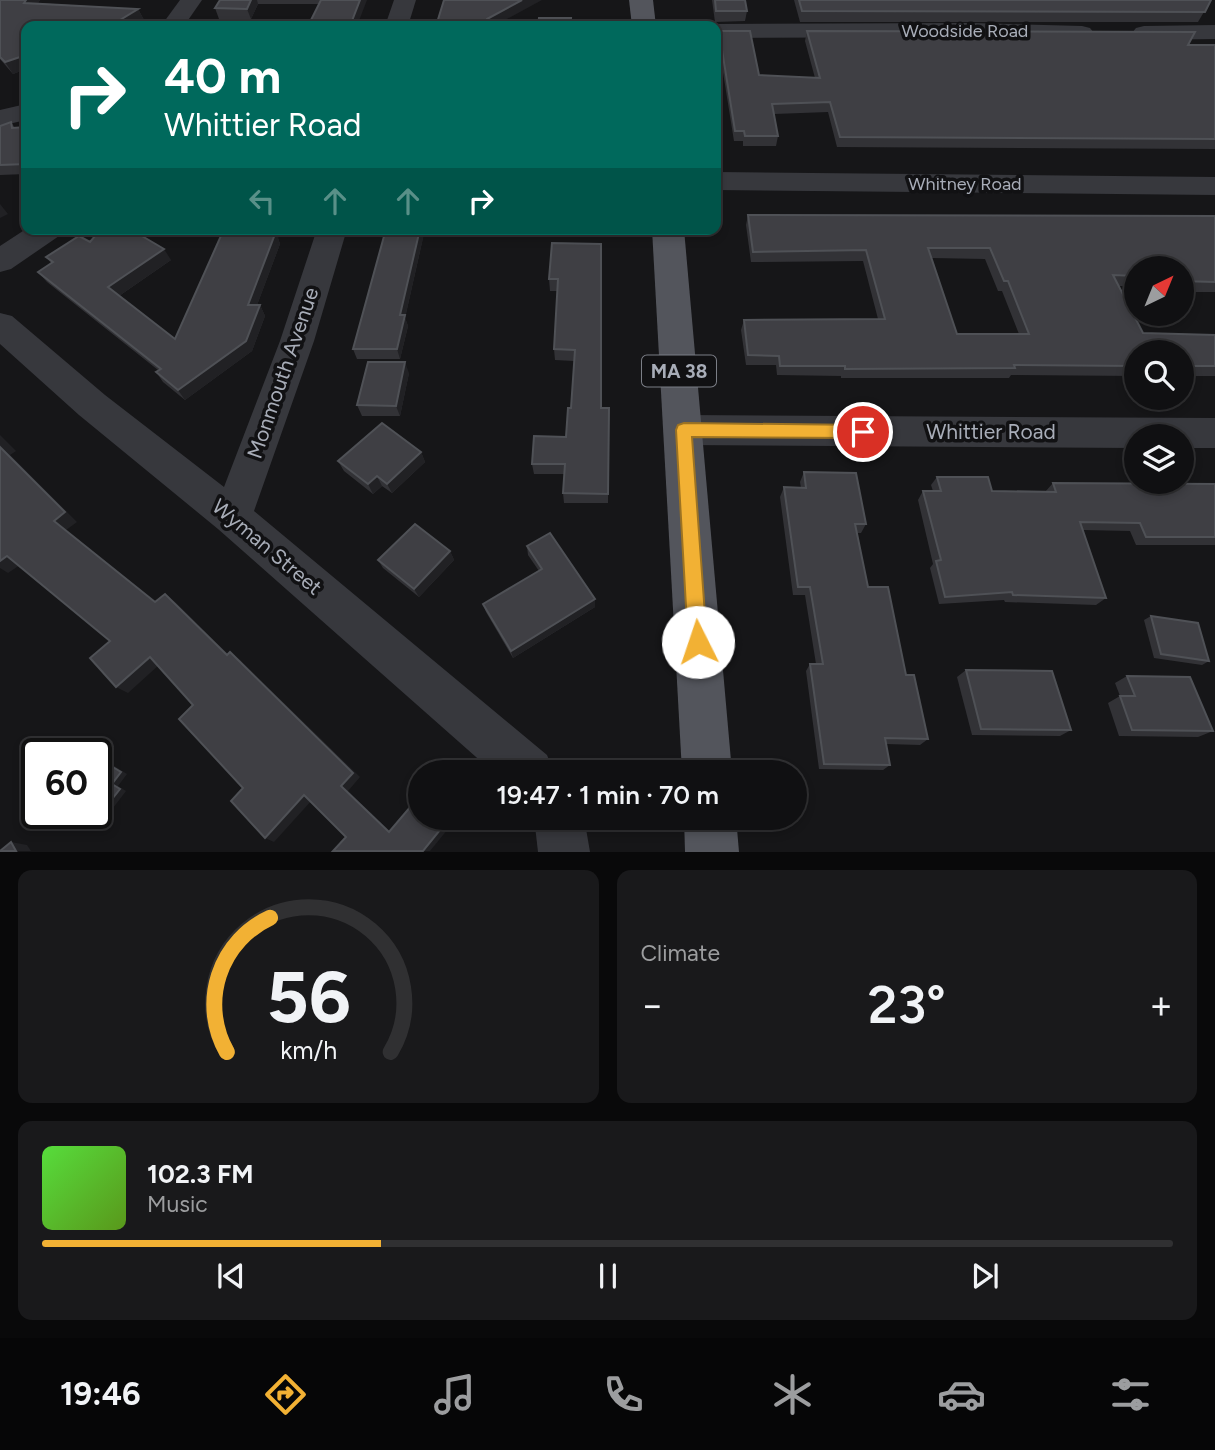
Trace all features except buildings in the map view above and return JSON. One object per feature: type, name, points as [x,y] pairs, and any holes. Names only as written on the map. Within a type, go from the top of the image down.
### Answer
[{"type":"main road","points":[[640,1],[644,21]]},
{"type":"main road","name":"MA 38","points":[[668,235],[705,760]]},
{"type":"main road","points":[[711,830],[712,852]]},
{"type":"street","points":[[176,21],[191,0]]},
{"type":"street","points":[[399,21],[405,0]]},
{"type":"street","name":"Woodside Road","points":[[721,31],[1215,32]]},
{"type":"street","points":[[0,118],[21,113]]},
{"type":"street","name":"Whitney Road","points":[[721,181],[1215,186]]},
{"type":"street","points":[[0,261],[39,235]]},
{"type":"street","name":"Monmouth Avenue","points":[[232,517],[297,341],[330,235]]},
{"type":"street","name":"Wyman Street","points":[[0,325],[92,405],[232,517],[516,760]]},
{"type":"street","name":"Whittier Road","points":[[684,430],[1215,433]]},
{"type":"street","points":[[562,830],[564,852]]},
{"type":"route","points":[[698,642],[684,430],[863,432]]}]
